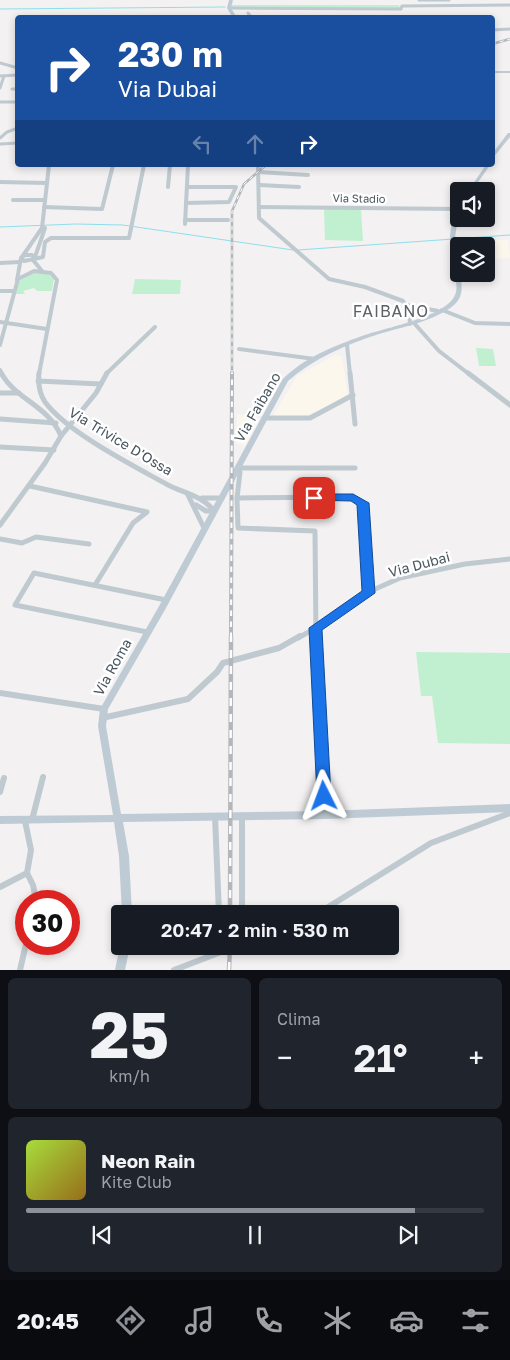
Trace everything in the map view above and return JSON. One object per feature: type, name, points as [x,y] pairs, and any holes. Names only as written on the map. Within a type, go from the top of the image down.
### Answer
[{"type":"street","points":[[228,7],[231,0]]},
{"type":"street","points":[[402,0],[402,6]]},
{"type":"street","points":[[419,0],[449,0]]},
{"type":"street","points":[[507,0],[510,5]]},
{"type":"street","points":[[228,7],[401,9],[402,6],[510,5]]},
{"type":"street","points":[[228,7],[233,15]]},
{"type":"street","points":[[495,30],[510,29]]},
{"type":"street","points":[[0,63],[15,67]]},
{"type":"street","points":[[495,72],[510,72]]},
{"type":"street","points":[[0,88],[2,76],[15,75]]},
{"type":"street","points":[[0,102],[15,102]]},
{"type":"street","points":[[0,138],[7,132],[15,129]]},
{"type":"street","points":[[495,154],[510,134]]},
{"type":"street","points":[[0,144],[15,143]]},
{"type":"street","points":[[34,259],[44,226],[44,207],[49,167]]},
{"type":"street","points":[[44,207],[102,209],[112,167]]},
{"type":"street","points":[[0,263],[21,259],[26,261],[43,257],[43,250],[47,240],[129,238],[144,167]]},
{"type":"street","points":[[168,187],[170,167]]},
{"type":"street","points":[[188,167],[185,222],[228,220]]},
{"type":"street","points":[[476,182],[487,167]]},
{"type":"street","points":[[308,175],[258,169],[259,218],[329,280],[392,295],[407,306],[440,311],[476,325],[510,324]]},
{"type":"street","points":[[0,182],[47,183]]},
{"type":"street","points":[[259,185],[299,187]]},
{"type":"street","points":[[186,203],[229,202],[236,186],[187,187]]},
{"type":"street","points":[[13,200],[45,200]]},
{"type":"street","name":"Via Stadio","points":[[259,207],[450,210]]},
{"type":"street","points":[[0,345],[21,259],[44,226]]},
{"type":"street","name":"Via Faibano","points":[[243,457],[285,380],[294,371],[315,359],[367,336],[412,323],[440,311],[456,300],[459,292],[451,239],[454,227]]},
{"type":"street","points":[[17,281],[26,273],[42,271],[34,259]]},
{"type":"street","name":"Via Trivice D'Ossa","points":[[42,271],[51,273],[56,280],[38,380],[40,396],[70,426],[194,500],[209,503],[214,511]]},
{"type":"street","points":[[0,291],[14,291]]},
{"type":"street","points":[[407,306],[412,323],[439,351],[510,405]]},
{"type":"street","points":[[0,322],[47,329]]},
{"type":"street","points":[[0,525],[30,486],[61,436],[96,393],[108,370],[154,327]]},
{"type":"street","points":[[347,345],[354,395],[355,424]]},
{"type":"street","points":[[239,349],[315,359]]},
{"type":"street","name":"Via Trivice D'Ossa","points":[[0,370],[2,375],[19,393],[39,405],[56,423],[61,436]]},
{"type":"street","points":[[38,380],[101,384]]},
{"type":"street","points":[[0,393],[19,393]]},
{"type":"street","points":[[264,418],[310,418],[354,395]]},
{"type":"street","points":[[0,419],[56,423]]},
{"type":"street","points":[[0,447],[54,450]]},
{"type":"street","name":"Via Roma","points":[[127,905],[124,856],[103,713],[243,457]]},
{"type":"street","points":[[237,469],[355,468]]},
{"type":"street","points":[[237,469],[240,472],[237,498],[238,528],[315,531],[316,628],[325,815]]},
{"type":"street","points":[[30,486],[147,512],[133,523],[95,585]]},
{"type":"street","points":[[214,511],[200,509],[194,500],[222,498]]},
{"type":"street","points":[[237,498],[353,498],[361,501],[363,503],[369,593]]},
{"type":"street","name":"Via Trivice D'Ossa","points":[[194,500],[204,528]]},
{"type":"street","points":[[0,539],[22,543],[36,537],[89,544]]},
{"type":"street","name":"Via Dubai","points":[[103,713],[188,699],[217,672],[223,663],[279,648],[316,628],[369,593],[400,578],[431,570],[510,559]]},
{"type":"street","points":[[147,632],[15,605],[34,573],[166,600]]},
{"type":"street","points":[[0,693],[103,713]]},
{"type":"street","points":[[34,890],[27,873],[31,850],[28,820],[43,777]]},
{"type":"street","points":[[0,792],[4,778]]},
{"type":"street","points":[[0,820],[325,815],[510,808]]},
{"type":"street","points":[[333,905],[431,843],[465,828],[510,813]]},
{"type":"street","points":[[215,816],[219,905]]},
{"type":"street","points":[[242,816],[242,905]]},
{"type":"street","points":[[0,887],[27,873]]},
{"type":"street","points":[[20,970],[23,955]]},
{"type":"street","points":[[120,970],[123,955]]},
{"type":"street","points":[[174,970],[213,955]]},
{"type":"shaded area","points":[[495,240],[508,240],[510,258],[495,259]]},
{"type":"shaded area","points":[[335,355],[342,357],[348,397],[318,413],[315,412],[305,417],[273,416],[297,376]]},
{"type":"shaded area","points":[[237,414],[259,419],[245,446],[237,444]]},
{"type":"green space","points":[[231,5],[399,5],[400,8],[231,8]]},
{"type":"green space","points":[[324,209],[361,209],[363,241],[325,240]]},
{"type":"green space","points":[[35,272],[48,273],[54,279],[52,291],[37,291],[34,288],[23,291],[25,294],[15,294],[19,281]]},
{"type":"green space","points":[[135,279],[181,280],[180,294],[132,294]]},
{"type":"green space","points":[[476,348],[493,349],[496,366],[479,366]]},
{"type":"green space","points":[[416,652],[510,653],[510,744],[438,743],[432,696],[421,696]]},
{"type":"waterway","points":[[0,9],[225,7]]},
{"type":"waterway","points":[[0,227],[76,224],[123,225],[293,250]]},
{"type":"waterway","points":[[298,250],[510,235]]},
{"type":"railway","points":[[495,43],[510,39]]},
{"type":"railway","points":[[232,373],[232,211],[244,184],[264,167]]},
{"type":"railway","points":[[231,638],[232,373]]},
{"type":"railway","points":[[230,905],[231,636]]},
{"type":"railway","points":[[229,970],[230,955]]},
{"type":"district","name":"FAIBANO","points":[[391,311]]},
{"type":"route","points":[[314,498],[357,498],[363,503],[369,593],[316,628],[324,796]]}]
